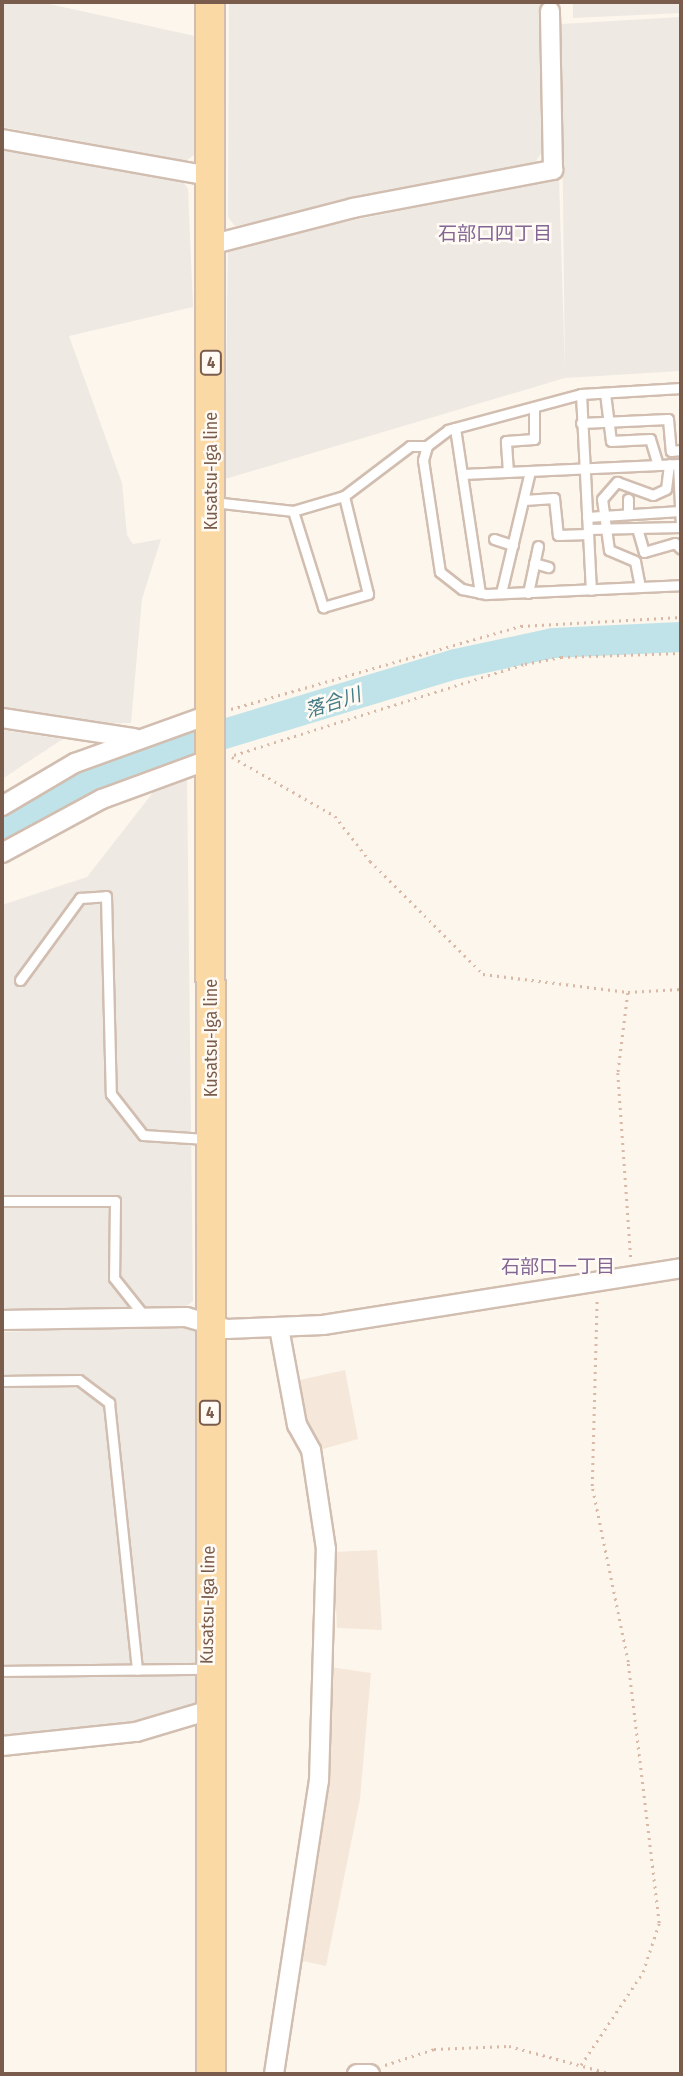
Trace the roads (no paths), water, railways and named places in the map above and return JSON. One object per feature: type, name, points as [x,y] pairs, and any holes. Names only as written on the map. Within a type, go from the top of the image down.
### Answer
[{"type":"main road","name":"Kusatsu-Iga line","points":[[211,2],[211,719],[218,756],[211,1139],[207,1669],[211,2074]]},
{"type":"street","points":[[210,245],[353,208],[553,170],[550,11]]},
{"type":"street","points":[[2,139],[210,176]]},
{"type":"street","points":[[2,718],[135,738]]},
{"type":"street","points":[[2,806],[75,762],[135,738],[211,719]]},
{"type":"street","points":[[2,853],[102,799],[218,756]]},
{"type":"street","points":[[2,1320],[145,1317],[211,1323],[227,1329],[279,1328],[681,1268]]},
{"type":"street","points":[[274,2074],[319,1781],[326,1549],[311,1450],[297,1425],[279,1328]]},
{"type":"street","points":[[2,1746],[136,1732],[207,1711]]},
{"type":"lane","points":[[211,502],[293,511],[344,496],[410,446],[427,446],[455,428],[581,394],[681,388]]},
{"type":"lane","points":[[605,393],[611,441],[620,445],[643,435],[650,439],[658,465]]},
{"type":"lane","points":[[581,394],[591,590]]},
{"type":"lane","points":[[508,472],[506,441],[534,439],[534,407]]},
{"type":"lane","points":[[581,423],[668,419],[671,451],[681,450]]},
{"type":"lane","points":[[455,428],[480,593]]},
{"type":"lane","points":[[427,446],[423,460],[440,572],[480,593],[681,585]]},
{"type":"lane","points":[[463,474],[676,464]]},
{"type":"lane","points":[[523,500],[554,498],[558,535],[608,528],[681,527],[676,464]]},
{"type":"lane","points":[[640,587],[635,561],[609,550],[605,516],[606,488],[628,483],[653,495],[666,489],[676,464]]},
{"type":"lane","points":[[501,593],[530,471]]},
{"type":"lane","points":[[293,511],[323,607],[368,594],[344,496]]},
{"type":"lane","points":[[628,499],[628,514]]},
{"type":"lane","points":[[587,517],[680,510]]},
{"type":"lane","points":[[637,528],[644,551],[675,543],[681,549]]},
{"type":"lane","points":[[494,540],[513,545]]},
{"type":"lane","points":[[528,593],[538,546]]},
{"type":"lane","points":[[534,563],[548,567]]},
{"type":"lane","points":[[20,980],[80,898],[106,896],[111,1094],[143,1135],[211,1139]]},
{"type":"lane","points":[[2,1201],[115,1201],[114,1278],[145,1317]]},
{"type":"lane","points":[[2,1381],[79,1380],[109,1403],[138,1670]]},
{"type":"lane","points":[[2,1671],[207,1669]]},
{"type":"waterway","name":"落合川","points":[[2,829],[118,766],[456,664],[553,643],[681,637]]},
{"type":"district","name":"石部口四丁目","points":[[495,234]]},
{"type":"district","name":"石部口一丁目","points":[[558,1267]]}]
